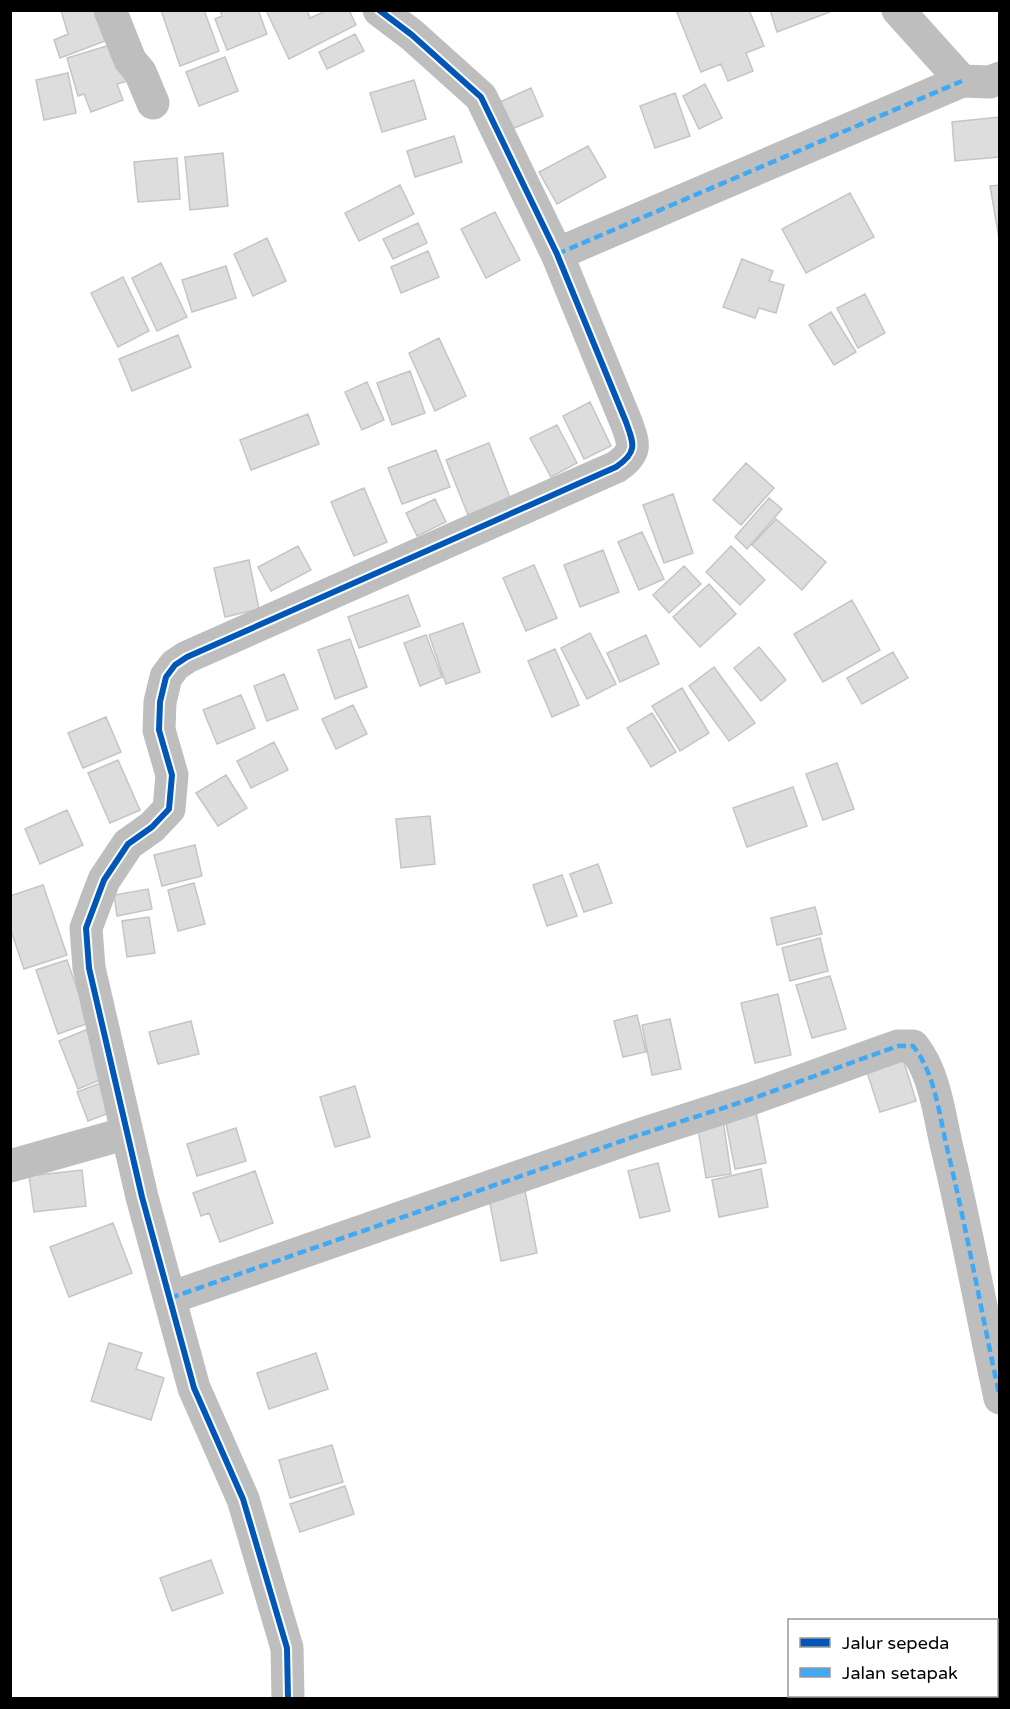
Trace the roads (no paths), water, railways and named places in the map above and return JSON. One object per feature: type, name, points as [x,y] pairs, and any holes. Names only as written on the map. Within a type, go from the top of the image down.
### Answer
[{"type":"street","points":[[110,10],[130,60],[140,72],[153,103]]},
{"type":"street","points":[[288,1698],[287,1648],[243,1499],[194,1388],[142,1197],[88,968],[86,928],[104,880],[128,844],[152,827],[169,809],[172,775],[159,730],[160,702],[166,677],[176,665],[187,657],[616,467],[631,456],[633,448],[626,422],[556,254],[481,97],[412,35],[379,10]]},
{"type":"street","points":[[898,10],[962,81]]},
{"type":"street","points":[[556,254],[962,81],[990,82],[999,78]]},
{"type":"street","points":[[170,1298],[752,1099],[898,1046],[913,1046],[923,1058],[934,1092],[999,1398]]},
{"type":"street","points":[[10,1166],[127,1133]]}]
